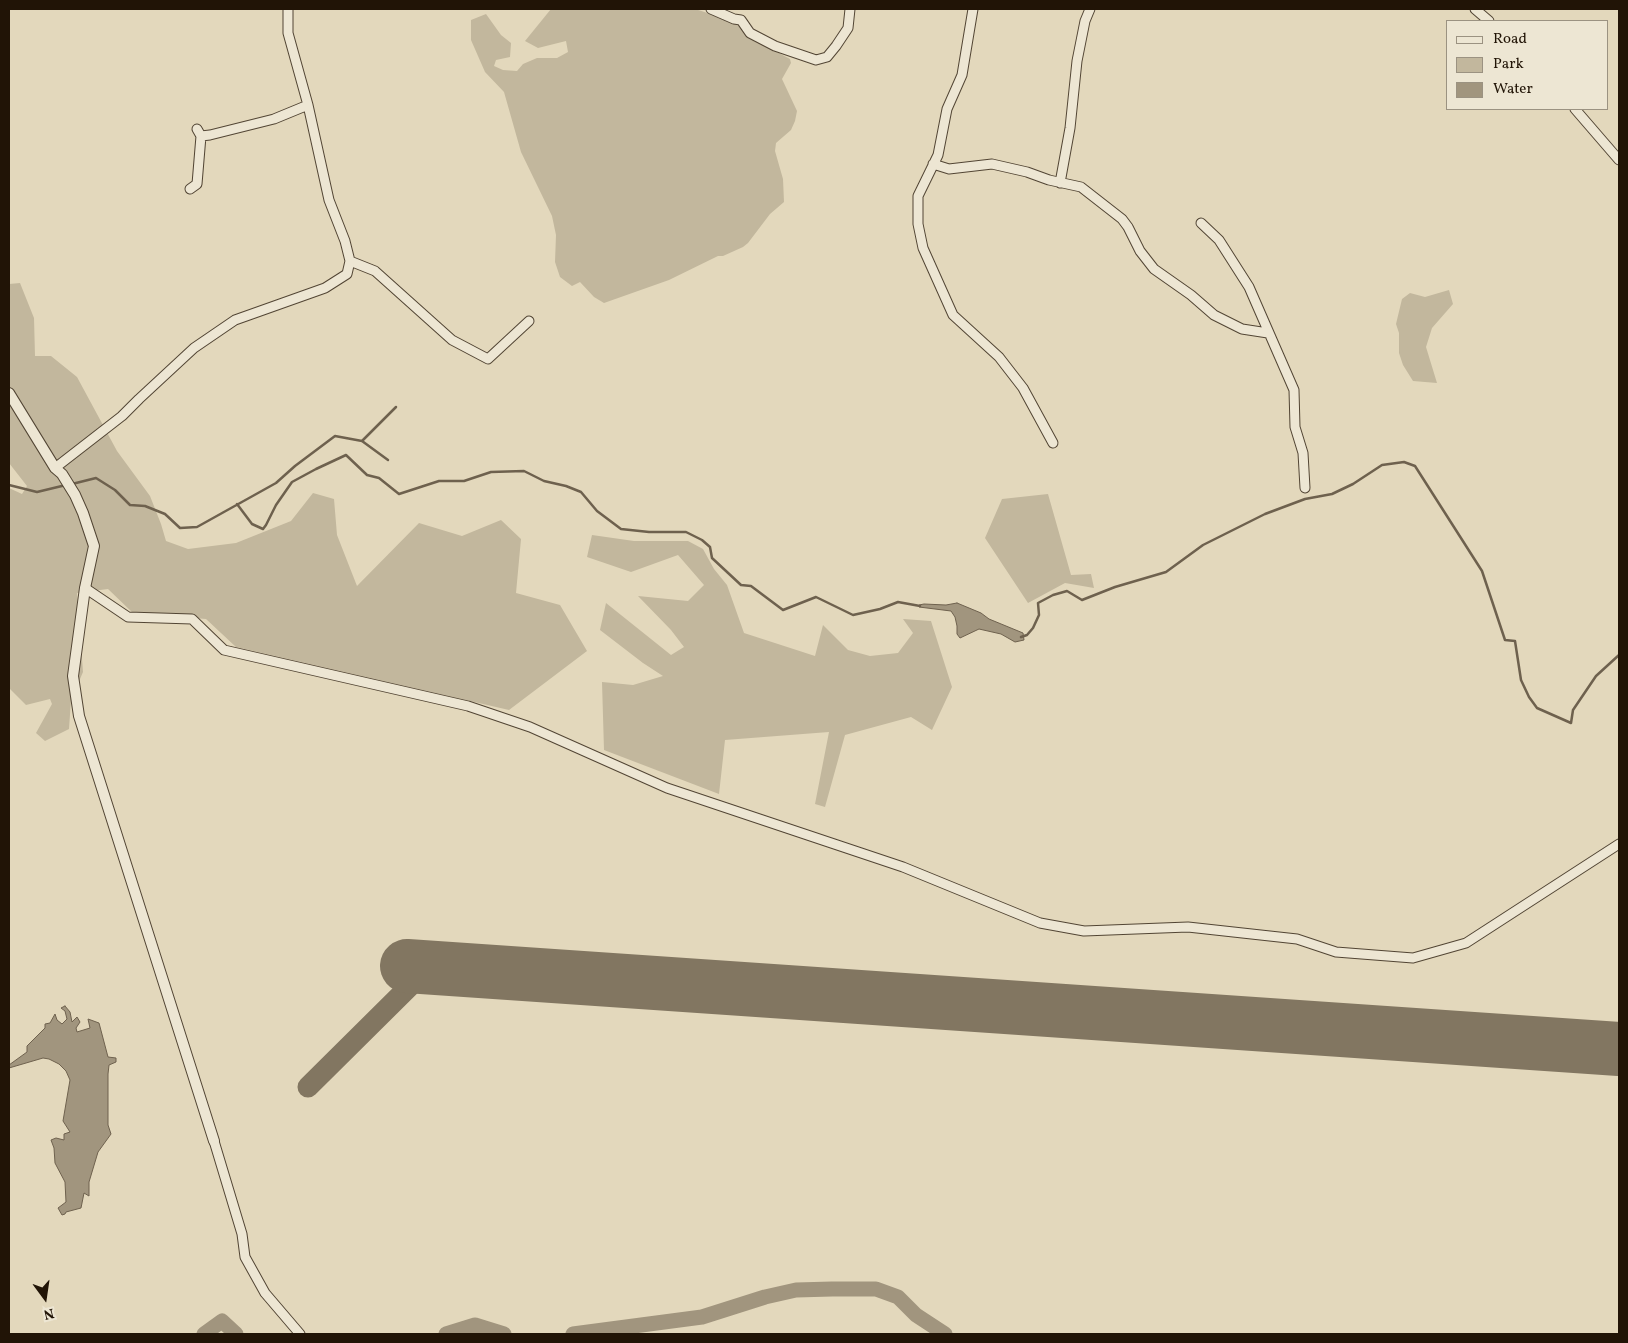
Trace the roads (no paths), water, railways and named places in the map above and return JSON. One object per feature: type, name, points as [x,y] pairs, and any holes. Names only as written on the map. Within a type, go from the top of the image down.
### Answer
[{"type":"street","points":[[58,471],[122,416],[194,348],[235,320],[324,288],[347,274],[350,260],[345,241],[329,200],[308,105],[288,34],[288,9]]},
{"type":"street","points":[[711,9],[741,20],[750,33],[775,46],[816,60],[826,57],[848,28],[850,9]]},
{"type":"street","points":[[972,9],[962,74],[947,109],[938,155],[918,196],[918,224],[923,248],[953,315],[999,357],[1022,388],[1053,443]]},
{"type":"street","points":[[1060,183],[1070,128],[1077,61],[1085,21],[1090,9]]},
{"type":"street","points":[[1475,9],[1488,20]]},
{"type":"street","points":[[190,189],[196,184],[199,132],[210,135],[274,119],[308,105]]},
{"type":"street","points":[[1576,110],[1619,160]]},
{"type":"street","points":[[933,164],[948,169],[992,164],[1081,187],[1116,213],[1128,227],[1140,251],[1154,269],[1214,315],[1242,330],[1268,333]]},
{"type":"street","points":[[1202,223],[1219,240],[1249,287],[1294,390],[1295,427],[1303,453],[1305,488]]},
{"type":"street","points":[[350,260],[375,271],[452,340],[488,360],[529,321]]},
{"type":"street","points":[[9,393],[75,495],[84,513],[94,546],[84,588],[74,676],[79,716],[214,1141],[242,1234],[245,1256],[265,1293],[300,1334]]},
{"type":"street","points":[[84,588],[128,617],[192,620],[224,650],[468,706],[530,727],[667,788],[903,867],[1040,923],[1084,931],[1188,927],[1297,939],[1336,952],[1413,958],[1466,943],[1619,844]]},
{"type":"water","points":[[957,603],[1023,633],[1024,640],[1015,642],[1001,634],[979,629],[960,638],[957,634],[955,617],[951,611],[919,607],[919,605],[924,604],[946,605]]},
{"type":"water","points":[[65,1006],[70,1012],[72,1022],[77,1017],[80,1022],[76,1028],[77,1032],[90,1028],[88,1019],[99,1023],[108,1057],[116,1058],[116,1062],[109,1065],[108,1074],[108,1125],[111,1134],[98,1152],[89,1182],[89,1196],[84,1193],[81,1208],[62,1215],[58,1208],[66,1202],[65,1182],[55,1163],[54,1148],[51,1140],[56,1138],[64,1140],[64,1134],[70,1132],[63,1121],[70,1080],[66,1071],[59,1064],[49,1059],[43,1058],[9,1068],[9,1065],[27,1052],[27,1046],[45,1028],[45,1024],[50,1023],[55,1014],[57,1020],[62,1024],[67,1019],[65,1011],[61,1008]]},
{"type":"waterway","points":[[362,441],[396,407]]},
{"type":"waterway","points":[[72,484],[96,478],[115,490],[130,505],[145,506],[165,514],[180,528],[197,527],[276,483],[335,436],[362,441],[388,460]]},
{"type":"waterway","points":[[237,504],[252,524],[263,529],[276,505],[292,482],[346,455],[367,475],[379,478],[399,494],[439,481],[464,481],[491,472],[524,471],[544,481],[581,492],[597,511],[621,529],[649,532],[686,532],[702,540],[710,547],[712,558],[741,585],[751,586],[783,610],[816,597],[853,615],[880,609],[898,602],[920,606]]},
{"type":"waterway","points":[[1021,637],[1027,635],[1033,628],[1039,615],[1038,603],[1053,595],[1067,591],[1082,600],[1115,587],[1166,572],[1203,545],[1265,514],[1305,499],[1332,494],[1353,484],[1382,465],[1404,462],[1415,466],[1482,571],[1505,640],[1515,641],[1521,680],[1537,708],[1571,723],[1573,710],[1596,676],[1619,655]]},
{"type":"waterway","points":[[9,485],[37,492],[66,485]]},
{"type":"waterway","points":[[573,1334],[702,1317],[765,1297],[796,1290],[832,1289],[876,1289],[898,1297],[916,1315],[945,1334]]},
{"type":"waterway","points":[[204,1334],[222,1321],[236,1334]]},
{"type":"waterway","points":[[446,1334],[475,1325],[504,1334]]}]
